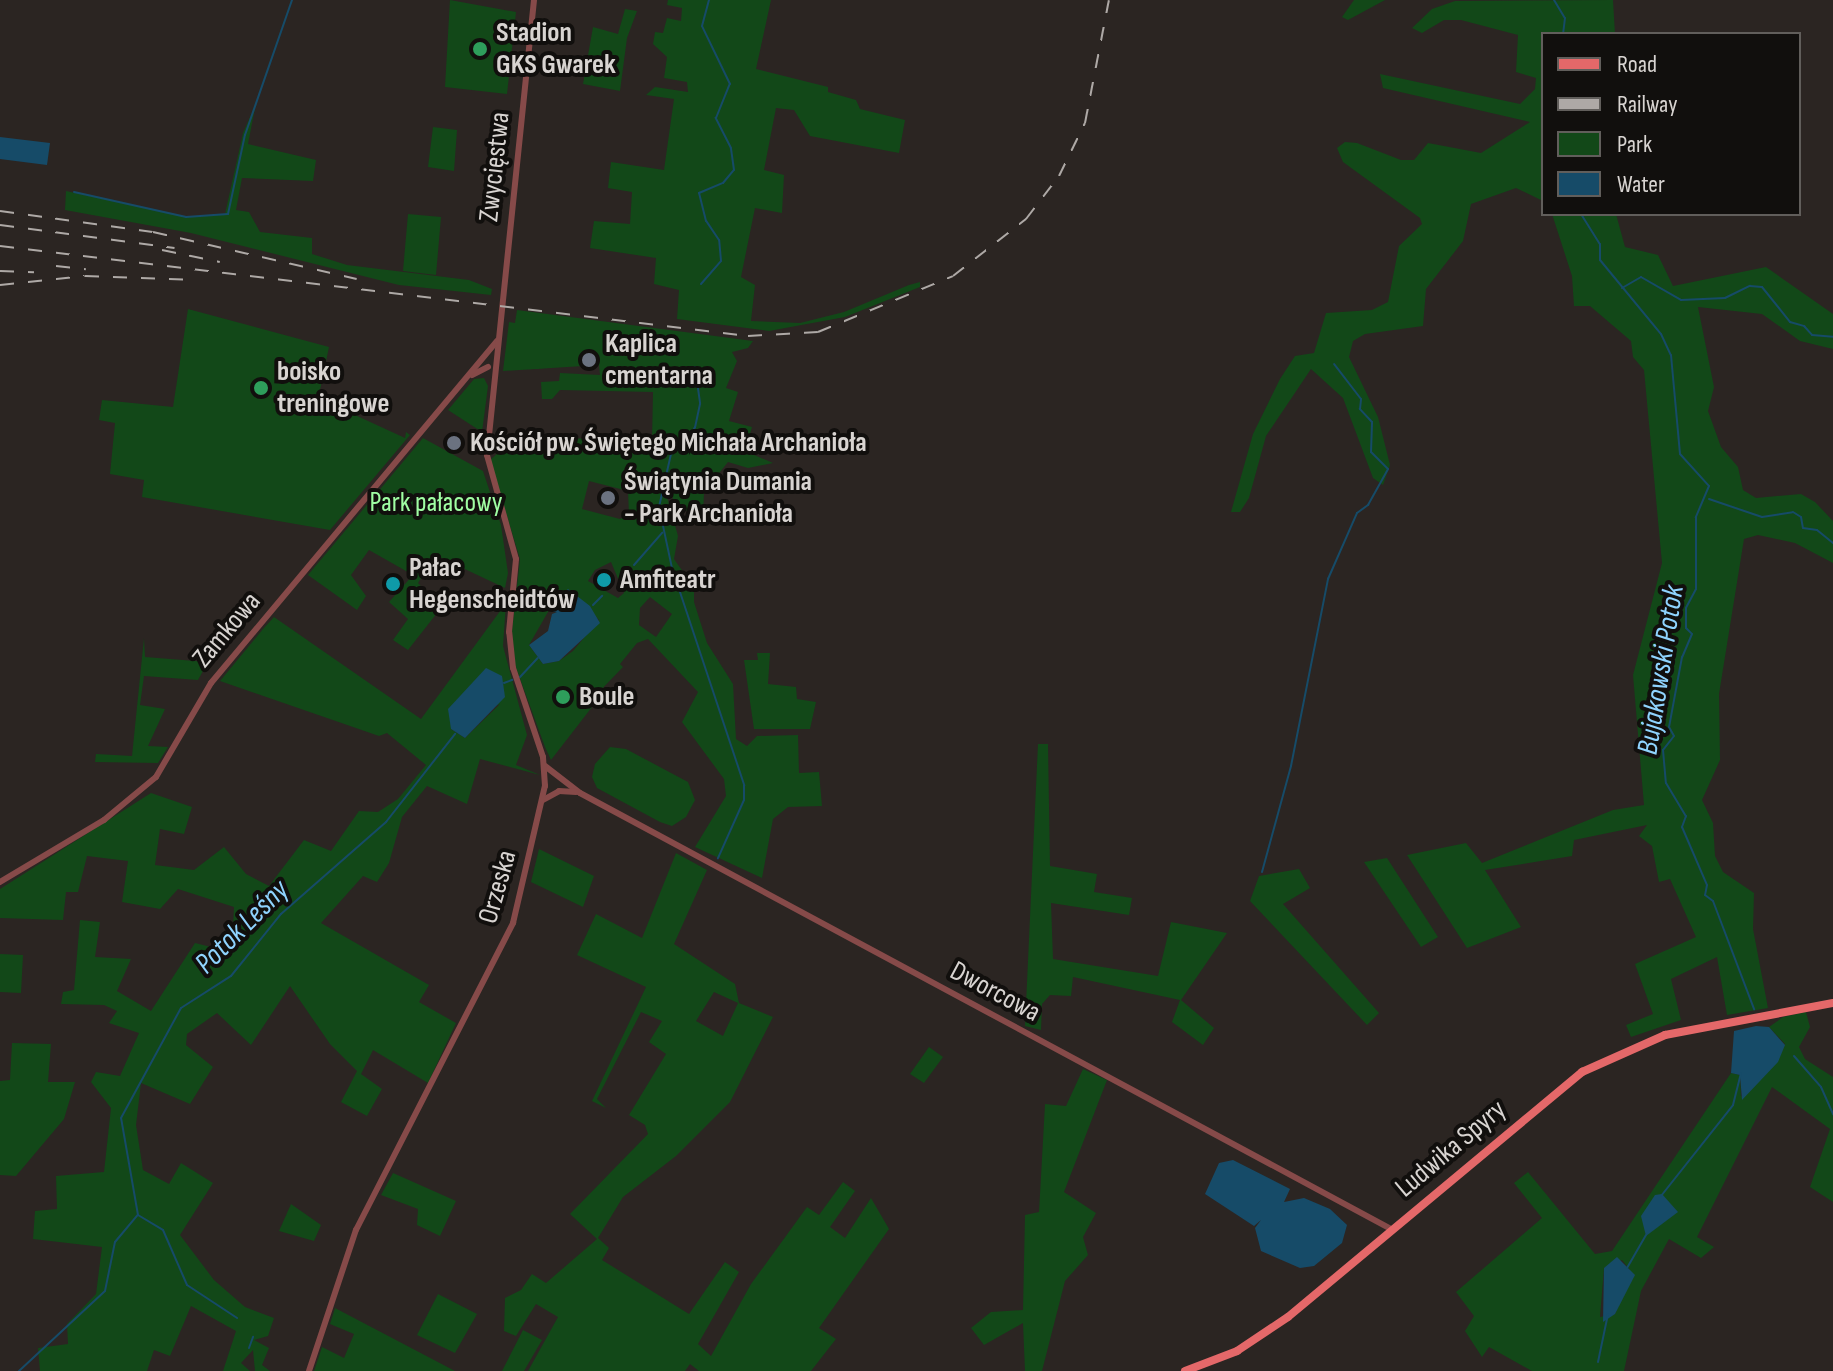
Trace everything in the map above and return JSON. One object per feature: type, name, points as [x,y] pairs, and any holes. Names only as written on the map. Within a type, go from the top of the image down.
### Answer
[{"type":"main road","name":"Ludwika Spyry","points":[[1185,1371],[1258,1338],[1582,1072],[1665,1035],[1833,1003]]},
{"type":"street","name":"Zwycięstwa","points":[[493,365],[499,338],[534,0]]},
{"type":"street","name":"Zwycięstwa","points":[[487,357],[499,338]]},
{"type":"street","name":"Orzeska","points":[[309,1371],[356,1230],[513,923],[546,783],[545,766],[510,650],[516,559],[487,455],[495,383],[493,365],[487,357]]},
{"type":"street","points":[[487,357],[493,365]]},
{"type":"street","name":"Zamkowa","points":[[0,882],[104,820],[156,777],[211,683],[487,357]]},
{"type":"street","name":"Zamkowa","points":[[469,377],[493,365]]},
{"type":"street","name":"Dworcowa","points":[[545,766],[559,780],[580,793],[1391,1229]]},
{"type":"street","points":[[546,783],[559,780],[558,792]]},
{"type":"street","points":[[546,783],[558,792]]},
{"type":"street","points":[[543,800],[558,792]]},
{"type":"street","name":"Dworcowa","points":[[558,792],[580,793]]},
{"type":"green space","name":"Stadion GKS Gwarek","points":[[450,0],[516,12],[507,94],[445,87]]},
{"type":"green space","points":[[668,0],[771,0],[756,69],[828,87],[828,92],[856,100],[860,109],[905,120],[899,153],[810,136],[794,110],[776,108],[764,170],[784,175],[782,213],[755,208],[741,277],[755,285],[751,321],[800,323],[844,312],[909,285],[920,282],[920,287],[845,317],[769,331],[677,319],[679,290],[654,284],[656,258],[590,248],[594,221],[630,224],[632,192],[608,188],[611,162],[664,170],[674,99],[646,95],[655,87],[688,92],[687,82],[664,78],[667,57],[653,44],[655,32],[663,33],[667,18],[681,21],[682,8],[667,5]]},
{"type":"green space","points":[[1354,0],[1385,0],[1348,20],[1342,17]]},
{"type":"green space","points":[[1613,0],[1615,32],[1541,32],[1541,200],[1516,188],[1471,204],[1463,241],[1426,289],[1423,326],[1365,334],[1353,341],[1349,357],[1378,417],[1390,465],[1383,485],[1373,478],[1343,398],[1311,369],[1266,436],[1249,498],[1240,512],[1231,512],[1253,434],[1295,356],[1314,353],[1326,313],[1372,310],[1388,302],[1399,246],[1422,224],[1420,218],[1343,162],[1337,148],[1345,142],[1357,143],[1401,160],[1414,160],[1428,143],[1481,153],[1530,122],[1383,88],[1380,74],[1520,104],[1535,89],[1536,78],[1516,72],[1518,35],[1461,20],[1444,20],[1422,33],[1412,28],[1432,9],[1455,1]]},
{"type":"green space","points":[[625,9],[637,11],[627,38],[620,91],[583,84],[593,27],[618,34]]},
{"type":"green space","points":[[256,103],[248,144],[316,160],[313,181],[242,178],[236,210],[249,212],[260,232],[312,238],[312,254],[347,265],[469,280],[492,289],[491,295],[399,285],[191,233],[65,210],[66,191],[186,217],[225,214],[243,133]]},
{"type":"green space","points":[[433,127],[457,130],[454,171],[428,167]]},
{"type":"green space","points":[[408,214],[441,217],[436,275],[403,271]]},
{"type":"green space","points":[[1553,216],[1617,216],[1625,247],[1658,255],[1673,286],[1766,267],[1833,314],[1833,349],[1800,341],[1762,314],[1698,307],[1714,387],[1708,411],[1721,447],[1738,467],[1743,490],[1756,498],[1801,494],[1815,502],[1833,521],[1833,563],[1795,543],[1758,535],[1744,539],[1719,694],[1720,760],[1702,800],[1713,823],[1715,856],[1723,872],[1754,893],[1753,929],[1768,1008],[1727,1015],[1717,957],[1671,979],[1681,1020],[1631,1037],[1626,1025],[1653,1014],[1635,964],[1696,937],[1670,879],[1659,882],[1652,846],[1639,836],[1647,825],[1574,840],[1572,856],[1485,870],[1521,927],[1467,948],[1407,855],[1466,843],[1482,863],[1613,810],[1644,805],[1633,675],[1662,563],[1644,370],[1633,357],[1631,341],[1590,306],[1574,306],[1572,276]]},
{"type":"green space","points":[[188,309],[329,347],[319,395],[339,399],[336,413],[355,415],[405,438],[406,432],[410,435],[330,530],[142,497],[144,480],[110,474],[115,423],[99,420],[102,400],[173,407]]},
{"type":"green space","points":[[517,310],[753,341],[748,348],[732,352],[737,361],[726,388],[738,392],[729,421],[752,427],[745,451],[773,463],[748,468],[728,462],[704,492],[703,517],[675,506],[670,488],[666,493],[678,536],[674,559],[686,576],[694,575],[694,602],[707,643],[733,684],[736,739],[747,746],[757,736],[798,735],[799,773],[819,772],[822,806],[788,807],[773,819],[762,878],[695,847],[726,796],[724,779],[682,722],[698,692],[648,639],[637,643],[620,664],[623,667],[596,695],[599,698],[551,760],[545,747],[515,665],[512,631],[520,559],[490,460],[498,453],[524,452],[538,437],[652,441],[653,392],[560,390],[552,399],[542,399],[541,382],[559,381],[560,373],[600,375],[599,365],[503,371],[509,322],[515,323]],"holes":[[[589,481],[628,491],[629,514],[620,519],[582,509]],[[611,562],[624,593],[618,598],[588,581],[595,570]],[[573,591],[599,620],[573,651],[559,661],[543,664],[529,645],[556,598]],[[650,597],[672,614],[656,637],[639,625],[640,608]]]},
{"type":"green space","points":[[484,378],[488,386],[482,432],[448,410],[474,379]]},
{"type":"green space","name":"Park pałacowy","points":[[423,438],[483,471],[501,525],[508,573],[505,588],[435,555],[418,583],[441,608],[408,650],[393,640],[408,619],[389,602],[413,575],[369,550],[351,575],[366,596],[357,610],[308,575]]},
{"type":"green space","points":[[506,603],[503,646],[527,735],[516,765],[540,775],[480,759],[467,804],[427,786],[402,817],[389,863],[377,882],[363,876],[321,923],[429,985],[419,1002],[456,1023],[428,1083],[373,1050],[361,1074],[382,1089],[367,1116],[341,1102],[357,1071],[330,1044],[290,986],[251,1045],[217,1013],[187,1034],[186,1045],[213,1067],[190,1104],[141,1083],[136,1125],[143,1170],[169,1184],[181,1163],[213,1183],[180,1235],[214,1280],[245,1307],[274,1318],[268,1336],[254,1340],[269,1348],[262,1365],[270,1371],[255,1371],[253,1350],[241,1363],[250,1371],[223,1371],[236,1331],[191,1306],[170,1356],[154,1350],[147,1371],[40,1371],[38,1348],[68,1344],[67,1324],[96,1294],[102,1247],[33,1239],[35,1211],[57,1209],[56,1176],[104,1172],[111,1108],[91,1082],[96,1072],[120,1076],[139,1033],[109,1023],[117,1011],[104,1005],[61,1004],[63,992],[74,990],[80,920],[100,922],[95,957],[131,959],[117,991],[151,1011],[195,943],[211,947],[233,926],[234,907],[178,889],[160,909],[122,902],[128,861],[87,856],[78,892],[66,892],[63,920],[0,918],[0,889],[151,793],[192,807],[184,834],[160,829],[155,865],[194,870],[224,847],[246,874],[269,886],[304,840],[331,851],[359,811],[378,812],[398,799],[426,765],[387,733],[379,736],[220,681],[274,617],[421,719]],"holes":[[[500,704],[465,738],[451,729],[452,723]]]},
{"type":"green space","points":[[144,638],[145,657],[208,662],[198,680],[144,676],[140,705],[165,709],[148,746],[168,747],[158,763],[95,762],[96,754],[132,756]]},
{"type":"green space","points":[[757,653],[770,653],[768,684],[796,687],[797,699],[816,702],[810,729],[754,729],[744,660],[758,660]]},
{"type":"green space","points":[[1038,744],[1048,744],[1050,866],[1097,874],[1094,892],[1132,898],[1129,915],[1051,903],[1053,959],[1158,976],[1171,922],[1227,933],[1181,1000],[1214,1028],[1203,1045],[1172,1022],[1180,1000],[1073,977],[1071,996],[1050,995],[1042,1004],[1041,1030],[1025,1026]]},
{"type":"green space","points":[[610,747],[626,749],[688,782],[695,800],[686,817],[672,826],[597,788],[592,777],[595,764]]},
{"type":"green space","points":[[539,849],[594,876],[583,907],[531,882]]},
{"type":"green space","points":[[676,853],[707,870],[674,944],[735,984],[739,1003],[773,1017],[730,1102],[676,1156],[623,1197],[598,1238],[609,1248],[602,1260],[689,1314],[725,1262],[739,1272],[698,1344],[711,1356],[751,1284],[807,1207],[819,1215],[843,1182],[855,1191],[830,1227],[845,1238],[871,1198],[889,1229],[819,1328],[836,1339],[811,1371],[699,1371],[690,1364],[685,1371],[528,1371],[558,1317],[536,1304],[516,1336],[504,1331],[505,1298],[521,1290],[532,1274],[546,1283],[597,1239],[570,1214],[648,1134],[645,1125],[629,1115],[666,1054],[649,1042],[662,1021],[641,1012],[597,1099],[606,1108],[592,1101],[646,987],[577,955],[596,914],[642,938]],"holes":[[[714,992],[738,1003],[723,1036],[696,1021]]]},
{"type":"green space","points":[[1387,858],[1438,937],[1421,947],[1364,862]]},
{"type":"green space","points":[[1299,869],[1310,888],[1283,904],[1379,1013],[1367,1025],[1250,901],[1259,876]]},
{"type":"green space","points":[[0,954],[23,955],[21,993],[0,992]]},
{"type":"green space","points":[[1806,1012],[1810,1027],[1799,1047],[1805,1059],[1833,1077],[1833,1202],[1810,1187],[1830,1129],[1772,1087],[1697,1237],[1714,1247],[1701,1258],[1669,1239],[1641,1291],[1624,1371],[1532,1371],[1489,1347],[1482,1357],[1465,1331],[1474,1316],[1456,1292],[1542,1218],[1514,1183],[1528,1172],[1595,1254],[1612,1251],[1731,1073],[1740,1075],[1741,1097],[1785,1044],[1769,1027],[1783,1017]],"holes":[[[1622,1260],[1630,1270],[1629,1281],[1615,1314],[1600,1317],[1604,1268]]]},
{"type":"green space","points":[[12,1043],[51,1044],[48,1082],[75,1082],[64,1119],[16,1176],[0,1175],[0,1081],[10,1080]]},
{"type":"green space","points":[[929,1047],[943,1057],[924,1083],[910,1074]]},
{"type":"green space","points":[[1083,1069],[1107,1080],[1064,1192],[1096,1213],[1083,1237],[1088,1255],[1065,1281],[1042,1371],[1025,1371],[1023,1323],[984,1345],[971,1328],[991,1312],[1023,1310],[1025,1215],[1039,1212],[1045,1104],[1066,1106]]},
{"type":"green space","points":[[393,1173],[456,1201],[440,1236],[417,1225],[418,1209],[381,1195]]},
{"type":"green space","points":[[291,1204],[321,1225],[314,1241],[279,1231]]},
{"type":"green space","points":[[438,1294],[477,1314],[455,1353],[417,1335]]},
{"type":"green space","points":[[335,1308],[455,1371],[314,1371],[322,1347],[344,1358],[354,1334],[330,1324]]},
{"type":"green space","points":[[523,1330],[542,1340],[524,1371],[502,1371]]},
{"type":"water","points":[[0,137],[50,143],[47,165],[0,159]]},
{"type":"water","points":[[568,589],[590,606],[600,623],[559,661],[543,664],[529,645],[548,631],[552,614],[557,612],[551,611],[554,601]]},
{"type":"water","points":[[486,668],[502,676],[505,697],[465,738],[451,729],[448,709]]},
{"type":"water","points":[[1756,1026],[1769,1027],[1785,1045],[1778,1062],[1742,1100],[1740,1075],[1731,1073],[1734,1031]]},
{"type":"water","points":[[1233,1160],[1290,1189],[1284,1202],[1304,1198],[1330,1209],[1347,1225],[1342,1243],[1314,1266],[1300,1268],[1261,1251],[1255,1228],[1261,1220],[1254,1226],[1205,1194],[1219,1163]]},
{"type":"water","points":[[1662,1194],[1678,1212],[1646,1236],[1641,1216],[1655,1195]]},
{"type":"water","points":[[1617,1257],[1635,1275],[1615,1314],[1603,1322],[1604,1268]]},
{"type":"waterway","points":[[74,192],[186,217],[228,214],[245,135],[292,0]]},
{"type":"waterway","points":[[701,284],[721,261],[719,240],[706,221],[699,193],[723,183],[734,170],[731,148],[716,118],[730,84],[702,26],[709,0]]},
{"type":"waterway","name":"Bujakowski Potok","points":[[1554,0],[1565,18],[1563,32]]},
{"type":"waterway","name":"Bujakowski Potok","points":[[1582,216],[1600,244],[1600,260],[1661,334],[1671,355],[1680,454],[1709,486],[1696,517],[1696,589],[1686,608],[1686,628],[1692,634],[1682,657],[1669,727],[1674,736],[1663,750],[1666,783],[1686,816],[1682,827],[1707,885],[1705,895],[1713,901],[1754,1009]]},
{"type":"waterway","points":[[1622,288],[1641,277],[1681,300],[1725,298],[1750,286],[1762,287],[1790,322],[1804,326],[1812,335],[1833,337]]},
{"type":"waterway","points":[[1262,872],[1291,766],[1328,579],[1357,513],[1368,505],[1388,469],[1371,452],[1372,422],[1360,409],[1361,399],[1334,364]]},
{"type":"waterway","points":[[695,367],[700,404],[695,427],[686,444],[671,454],[659,507],[672,568],[744,785],[744,800],[718,858]]},
{"type":"waterway","points":[[1709,499],[1762,517],[1793,512],[1801,517],[1803,528],[1817,530],[1833,543]]},
{"type":"waterway","points":[[634,565],[662,533]]},
{"type":"waterway","points":[[593,605],[602,596]]},
{"type":"waterway","points":[[520,677],[538,658]]},
{"type":"waterway","points":[[504,683],[512,680]]},
{"type":"waterway","name":"Potok Leśny","points":[[19,1371],[105,1291],[115,1242],[138,1215],[121,1118],[181,1008],[231,976],[281,914],[386,822],[455,734]]},
{"type":"waterway","points":[[1794,1056],[1821,1087],[1833,1114]]},
{"type":"waterway","name":"Bujakowski Potok","points":[[1661,1196],[1733,1105],[1741,1073]]},
{"type":"waterway","points":[[138,1215],[163,1230],[187,1285],[237,1318]]},
{"type":"waterway","name":"Bujakowski Potok","points":[[1627,1268],[1646,1235]]},
{"type":"waterway","name":"Bujakowski Potok","points":[[1598,1362],[1608,1314]]},
{"type":"waterway","points":[[249,1348],[253,1337]]},
{"type":"railway","points":[[0,246],[748,336],[818,332],[953,276],[1026,219],[1059,176],[1085,123],[1109,0]]},
{"type":"railway","points":[[0,211],[153,232],[357,279]]},
{"type":"railway","points":[[0,225],[174,248]]},
{"type":"railway","points":[[162,250],[220,262]]},
{"type":"railway","points":[[56,266],[86,269]]},
{"type":"railway","points":[[0,271],[34,272]]},
{"type":"railway","points":[[0,285],[85,276],[197,280]]},
{"type":"place","name":"Stadion GKS Gwarek","points":[[480,49]]},
{"type":"place","name":"Kaplica cmentarna","points":[[589,360]]},
{"type":"place","name":"boisko treningowe","points":[[261,388]]},
{"type":"place","name":"Kościół pw. Świętego Michała Archanioła","points":[[454,443]]},
{"type":"place","name":"Świątynia Dumania - Park Archanioła","points":[[608,498]]},
{"type":"place","name":"Amfiteatr","points":[[604,580]]},
{"type":"place","name":"Pałac Hegenscheidtów","points":[[393,584]]},
{"type":"place","name":"Boule","points":[[563,697]]}]
